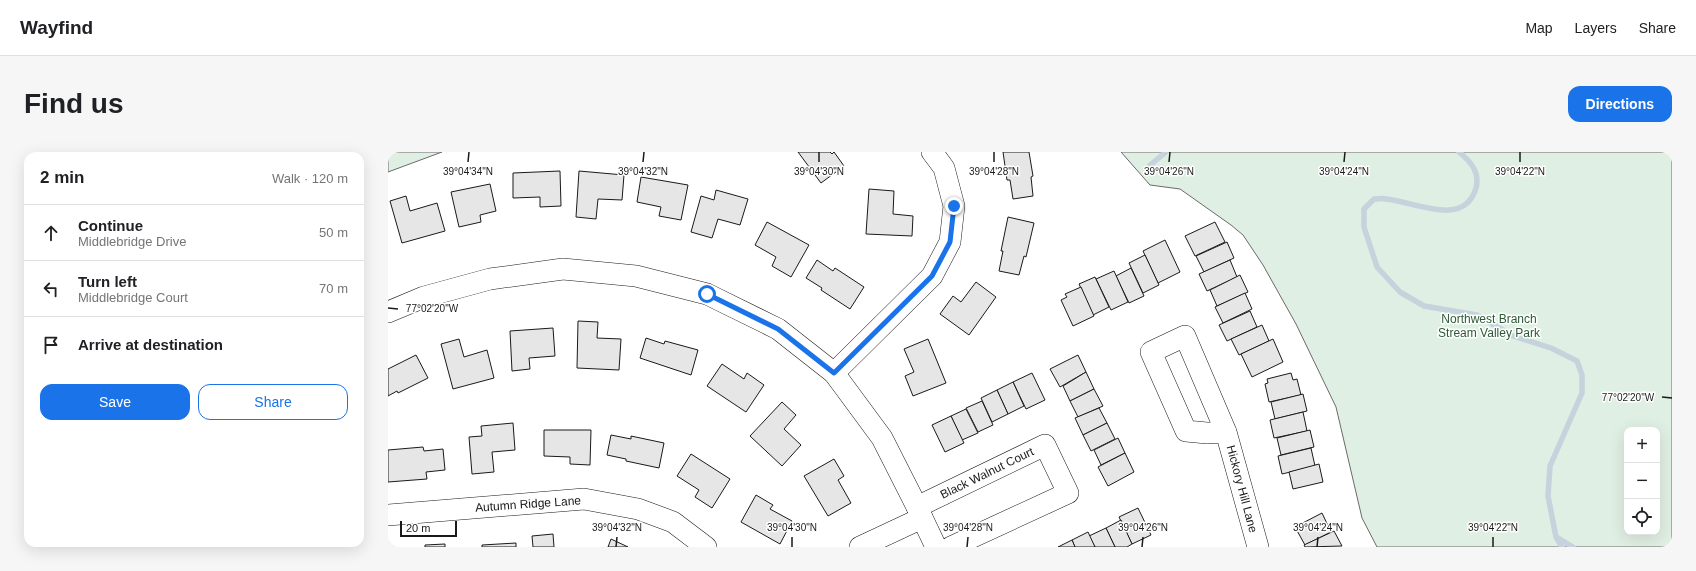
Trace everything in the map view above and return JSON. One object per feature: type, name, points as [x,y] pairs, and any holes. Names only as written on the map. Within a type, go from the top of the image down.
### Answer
[{"type":"street","points":[[834,373],[932,276],[950,242],[954,206],[944,168],[932,152]]},
{"type":"street","points":[[388,312],[424,297],[490,279],[563,269],[636,276],[707,294],[778,329],[834,373],[882,438],[920,512],[936,547]]},
{"type":"street","name":"Hickory Hill Lane","points":[[1226,432],[1207,433],[1186,431],[1151,352],[1185,336],[1226,432],[1258,547]]},
{"type":"street","name":"Black Walnut Court","points":[[920,512],[1045,446],[1068,493],[951,547]]},
{"type":"street","name":"Autumn Ridge Lane","points":[[388,515],[584,499],[638,509],[673,522],[706,547]]},
{"type":"street","points":[[860,547],[920,512]]},
{"type":"green space","points":[[388,152],[442,152],[388,172]]},
{"type":"green space","name":"Northwest Branch Stream Valley Park","points":[[1121,152],[1671,152],[1672,547],[1377,547],[1362,518],[1336,407],[1296,324],[1263,265],[1243,235],[1180,189],[1150,185]]},
{"type":"building","points":[[798,152],[830,152],[832,154],[834,152],[844,166],[821,183]]},
{"type":"building","points":[[1003,152],[1029,152],[1033,176],[1031,177],[1033,196],[1013,199],[1010,180],[1007,180]]},
{"type":"building","points":[[560,171],[561,206],[540,207],[540,197],[513,198],[513,173]]},
{"type":"building","points":[[579,171],[624,175],[622,200],[598,199],[596,219],[576,217]]},
{"type":"building","points":[[641,177],[688,185],[681,220],[659,216],[661,207],[637,202]]},
{"type":"building","points":[[490,184],[496,211],[480,215],[481,222],[459,227],[451,192]]},
{"type":"building","points":[[869,189],[894,191],[893,214],[913,216],[912,236],[866,234]]},
{"type":"building","points":[[716,190],[748,199],[740,225],[718,219],[712,238],[691,232],[701,196],[714,200]]},
{"type":"building","points":[[406,196],[410,211],[437,203],[445,231],[402,243],[390,201]]},
{"type":"building","points":[[1008,217],[1034,223],[1026,257],[1024,256],[1019,275],[999,271],[1003,251],[1001,251]]},
{"type":"building","points":[[767,222],[809,245],[791,277],[772,266],[776,257],[755,245]]},
{"type":"building","points":[[1215,222],[1225,242],[1195,256],[1185,236]]},
{"type":"building","points":[[1165,240],[1180,272],[1158,283],[1143,251]]},
{"type":"building","points":[[1227,242],[1234,258],[1204,272],[1196,256]]},
{"type":"building","points":[[1145,255],[1159,285],[1143,293],[1129,263]]},
{"type":"building","points":[[817,260],[833,271],[835,268],[864,287],[850,309],[806,278]]},
{"type":"building","points":[[1230,260],[1237,277],[1207,291],[1199,274]]},
{"type":"building","points":[[1131,268],[1144,296],[1129,303],[1116,276]]},
{"type":"building","points":[[1114,271],[1128,302],[1111,310],[1096,279]]},
{"type":"building","points":[[1240,275],[1248,292],[1217,306],[1210,290]]},
{"type":"building","points":[[1095,277],[1109,307],[1093,315],[1079,284]]},
{"type":"building","points":[[976,282],[996,297],[969,335],[940,314],[953,296],[961,302]]},
{"type":"building","points":[[1081,287],[1094,316],[1073,326],[1061,300],[1067,297],[1065,294]]},
{"type":"building","points":[[1245,293],[1252,309],[1223,323],[1215,307]]},
{"type":"building","points":[[1250,311],[1257,327],[1227,341],[1219,325]]},
{"type":"building","points":[[578,321],[598,322],[597,338],[621,339],[619,370],[577,368]]},
{"type":"building","points":[[1262,325],[1269,341],[1239,355],[1231,339]]},
{"type":"building","points":[[553,328],[555,356],[529,358],[530,369],[512,371],[510,331]]},
{"type":"building","points":[[646,338],[664,344],[665,341],[698,350],[691,375],[640,358]]},
{"type":"building","points":[[459,339],[464,357],[487,350],[494,378],[453,389],[441,344]]},
{"type":"building","points":[[928,339],[946,383],[913,396],[905,376],[914,372],[904,349]]},
{"type":"building","points":[[1273,339],[1283,362],[1252,377],[1241,354]]},
{"type":"building","points":[[416,355],[428,378],[398,393],[397,391],[388,396],[388,369]]},
{"type":"building","points":[[1078,355],[1086,372],[1060,387],[1050,369]]},
{"type":"building","points":[[722,364],[744,379],[747,373],[764,385],[746,412],[707,386]]},
{"type":"building","points":[[1086,372],[1094,389],[1070,401],[1063,386]]},
{"type":"building","points":[[1032,373],[1045,400],[1026,409],[1013,382]]},
{"type":"building","points":[[1291,373],[1293,380],[1297,379],[1301,395],[1269,402],[1265,384],[1268,383],[1267,379]]},
{"type":"building","points":[[1013,382],[1024,406],[1008,414],[997,390]]},
{"type":"building","points":[[1094,389],[1103,406],[1078,417],[1070,401]]},
{"type":"building","points":[[997,390],[1008,414],[992,422],[981,398]]},
{"type":"building","points":[[1303,394],[1307,411],[1275,419],[1271,402]]},
{"type":"building","points":[[982,401],[993,425],[978,432],[966,408]]},
{"type":"building","points":[[782,402],[796,415],[784,429],[801,445],[782,466],[750,436]]},
{"type":"building","points":[[1099,408],[1107,423],[1083,435],[1075,418]]},
{"type":"building","points":[[966,409],[978,433],[962,440],[951,416]]},
{"type":"building","points":[[1303,412],[1307,431],[1274,438],[1270,420]]},
{"type":"building","points":[[951,416],[964,443],[945,452],[932,425]]},
{"type":"building","points":[[513,423],[515,450],[492,452],[494,472],[472,474],[469,437],[482,436],[481,426]]},
{"type":"building","points":[[1107,423],[1115,439],[1091,451],[1083,435]]},
{"type":"building","points":[[544,430],[591,430],[590,465],[570,464],[570,457],[544,456]]},
{"type":"building","points":[[1310,430],[1314,447],[1281,455],[1277,438]]},
{"type":"building","points":[[611,435],[631,439],[631,436],[664,443],[659,468],[626,461],[626,459],[607,455]]},
{"type":"building","points":[[1118,438],[1125,453],[1101,465],[1094,450]]},
{"type":"building","points":[[423,447],[424,451],[443,449],[445,470],[426,472],[427,479],[388,482],[388,450]]},
{"type":"building","points":[[1311,448],[1315,466],[1282,474],[1278,456]]},
{"type":"building","points":[[1125,453],[1134,472],[1108,486],[1098,467]]},
{"type":"building","points":[[691,454],[730,479],[712,508],[695,497],[699,490],[677,476]]},
{"type":"building","points":[[834,459],[844,476],[838,480],[851,503],[828,516],[804,476]]},
{"type":"building","points":[[1319,464],[1323,482],[1293,489],[1289,472]]},
{"type":"building","points":[[756,495],[773,505],[770,509],[792,521],[780,544],[741,522]]},
{"type":"building","points":[[1138,508],[1151,535],[1132,544],[1119,517]]},
{"type":"building","points":[[1322,513],[1331,532],[1305,545],[1295,527]]},
{"type":"building","points":[[1121,520],[1132,544],[1127,547],[1115,547],[1106,528]]},
{"type":"building","points":[[1106,528],[1115,547],[1095,547],[1089,536]]},
{"type":"building","points":[[1334,531],[1342,546],[1305,547],[1304,545]]},
{"type":"building","points":[[1088,532],[1095,547],[1075,547],[1072,540]]},
{"type":"building","points":[[553,534],[554,547],[533,547],[532,536]]},
{"type":"building","points":[[611,539],[628,547],[608,547]]},
{"type":"building","points":[[1072,540],[1075,547],[1058,547]]},
{"type":"building","points":[[516,543],[516,547],[482,547],[482,545]]},
{"type":"building","points":[[445,544],[445,547],[425,547],[425,545]]},
{"type":"waterway","points":[[1149,166],[1166,152]]},
{"type":"waterway","points":[[1459,152],[1471,164],[1476,172],[1476,188],[1470,200],[1461,207],[1449,210],[1437,210],[1397,201],[1374,199],[1364,209],[1364,227],[1377,267],[1400,292],[1424,306],[1477,315],[1513,336],[1551,348],[1577,361],[1582,375],[1582,393],[1550,466],[1548,496],[1556,537],[1562,547]]},
{"type":"waterway","points":[[1558,538],[1573,547]]},
{"type":"route","points":[[707,294],[778,329],[834,373],[932,276],[950,242],[954,206]]}]
